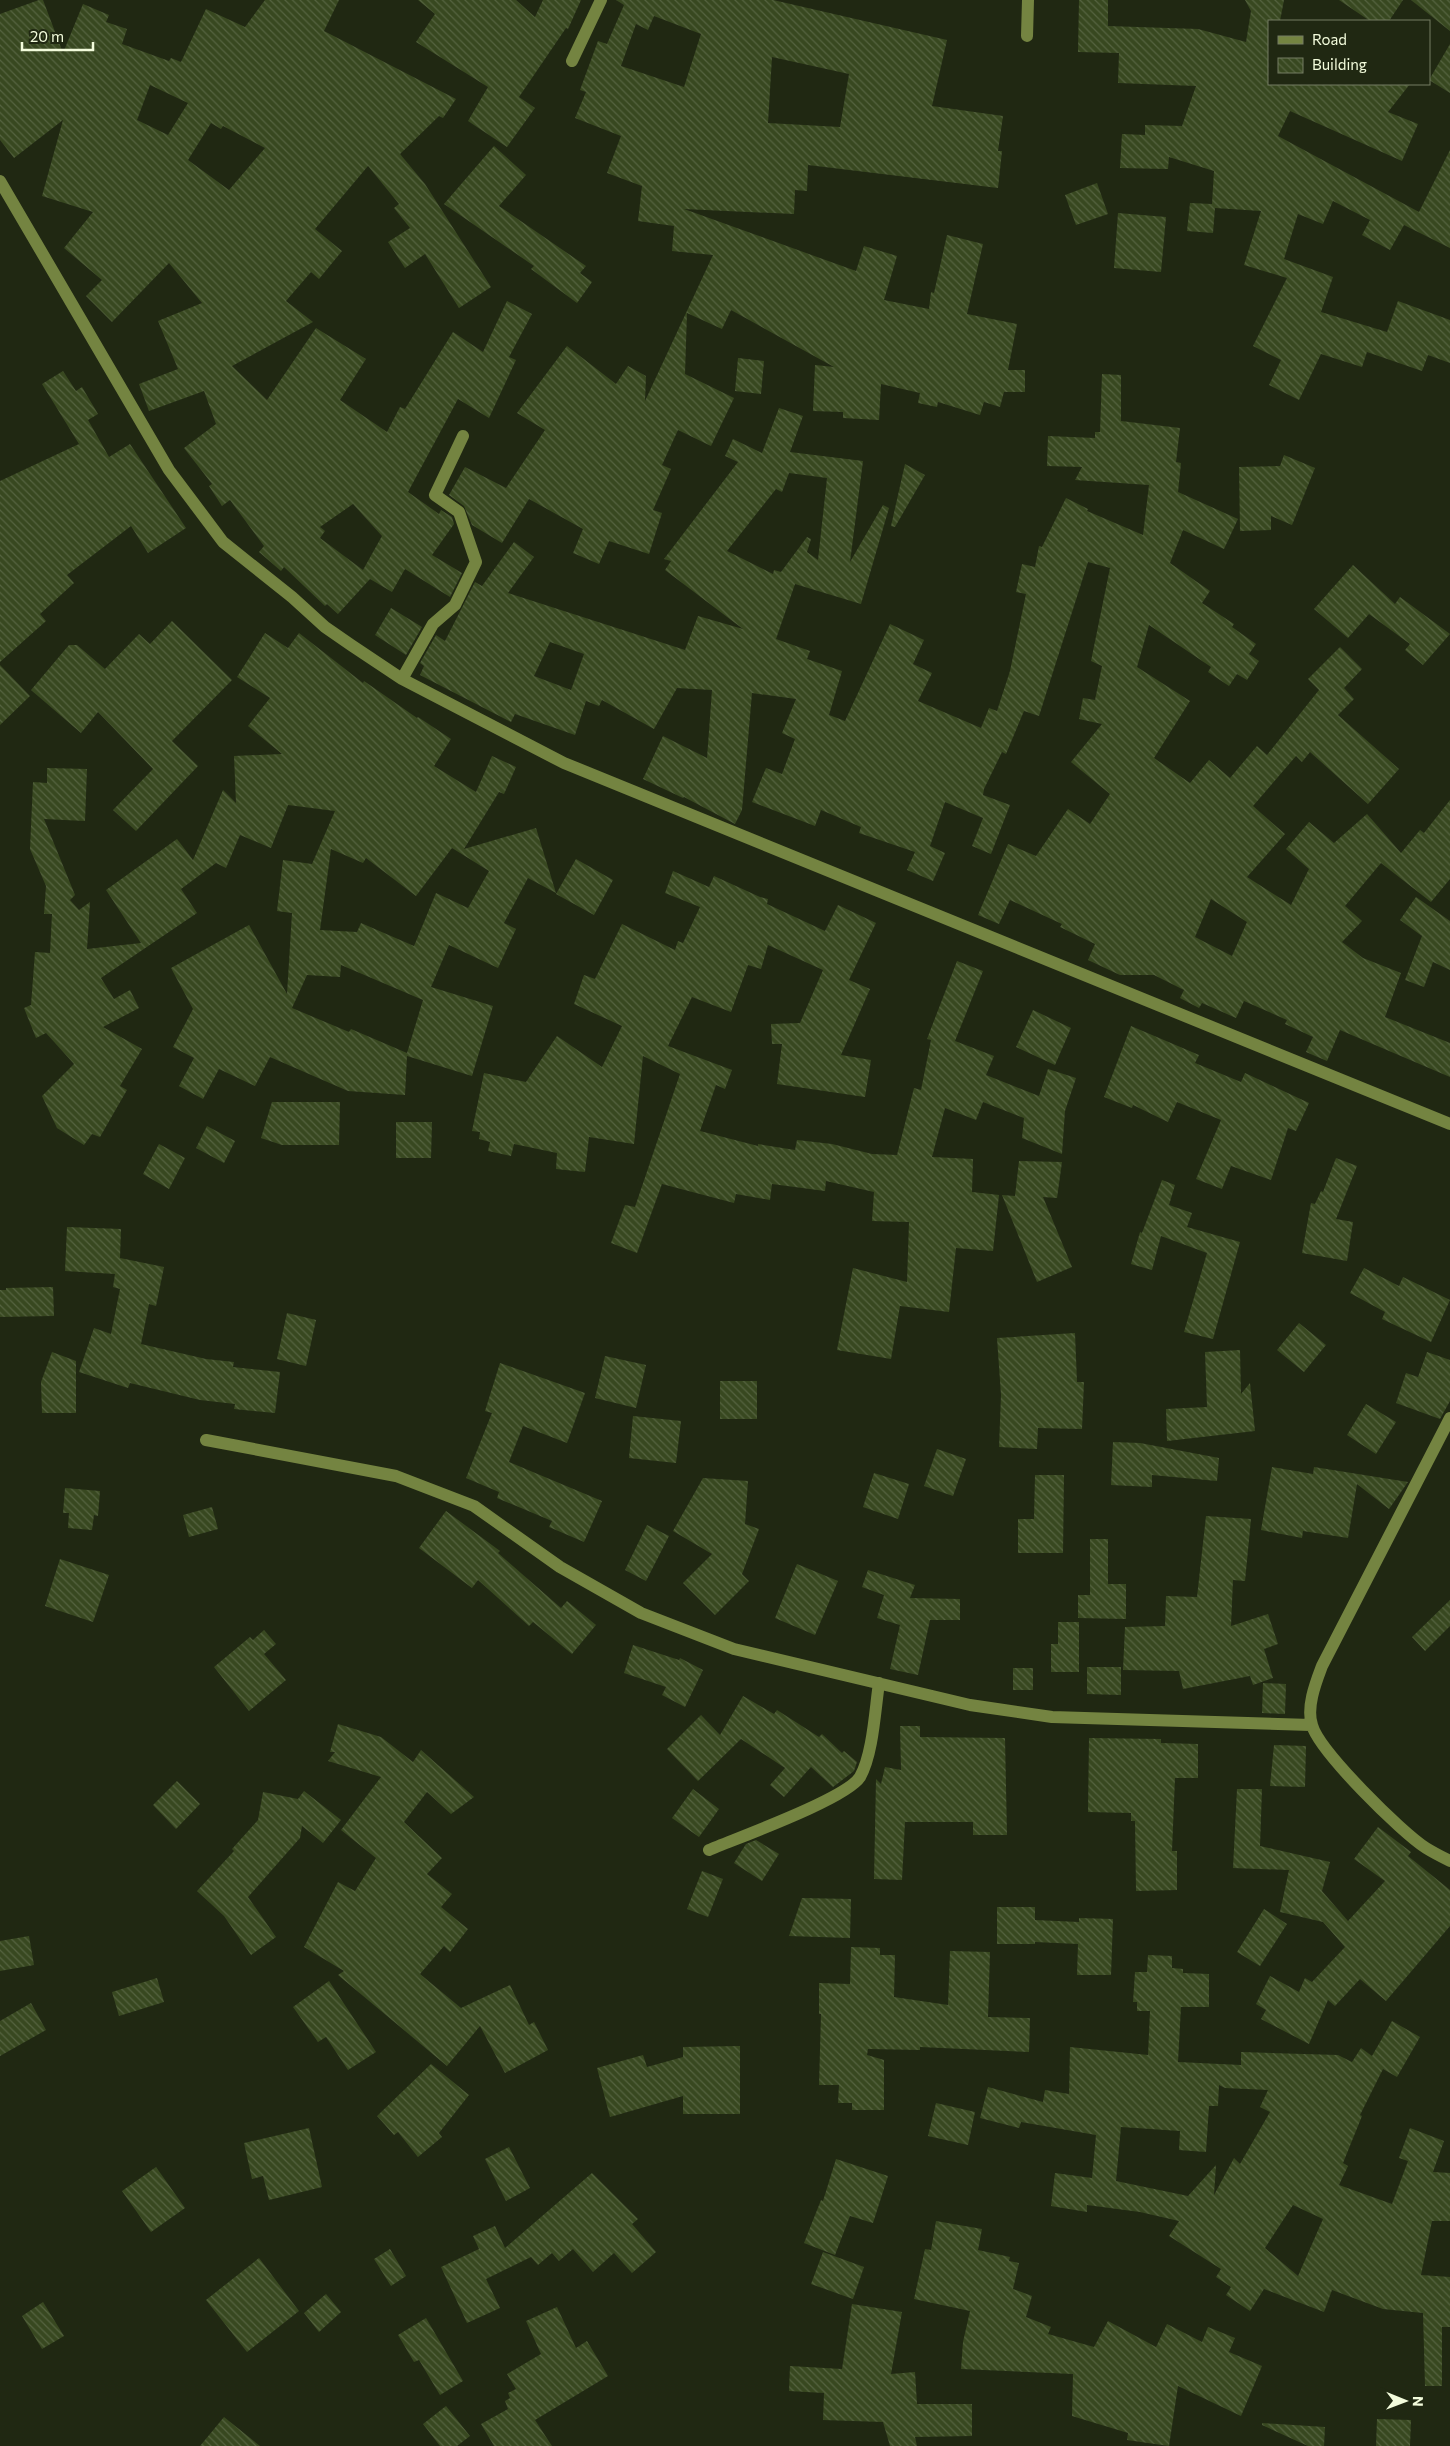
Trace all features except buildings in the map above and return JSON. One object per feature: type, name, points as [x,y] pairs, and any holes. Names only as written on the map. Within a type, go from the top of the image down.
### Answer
[{"type":"street","points":[[572,61],[601,0]]},
{"type":"street","points":[[1027,36],[1028,0]]},
{"type":"street","points":[[0,181],[169,470],[223,542],[292,597],[325,627],[402,679],[564,763],[1450,1124]]},
{"type":"street","points":[[402,679],[433,624],[455,605],[476,562],[459,512],[435,495],[463,436]]},
{"type":"street","points":[[1450,1418],[1322,1666],[1312,1692],[1312,1725],[1330,1756],[1384,1812],[1425,1848],[1450,1861]]},
{"type":"street","points":[[206,1440],[396,1476],[474,1506],[560,1567],[641,1613],[734,1649],[970,1705],[1052,1717],[1312,1725]]},
{"type":"street","points":[[709,1850],[801,1812],[844,1790],[859,1778],[867,1758],[879,1683]]}]
